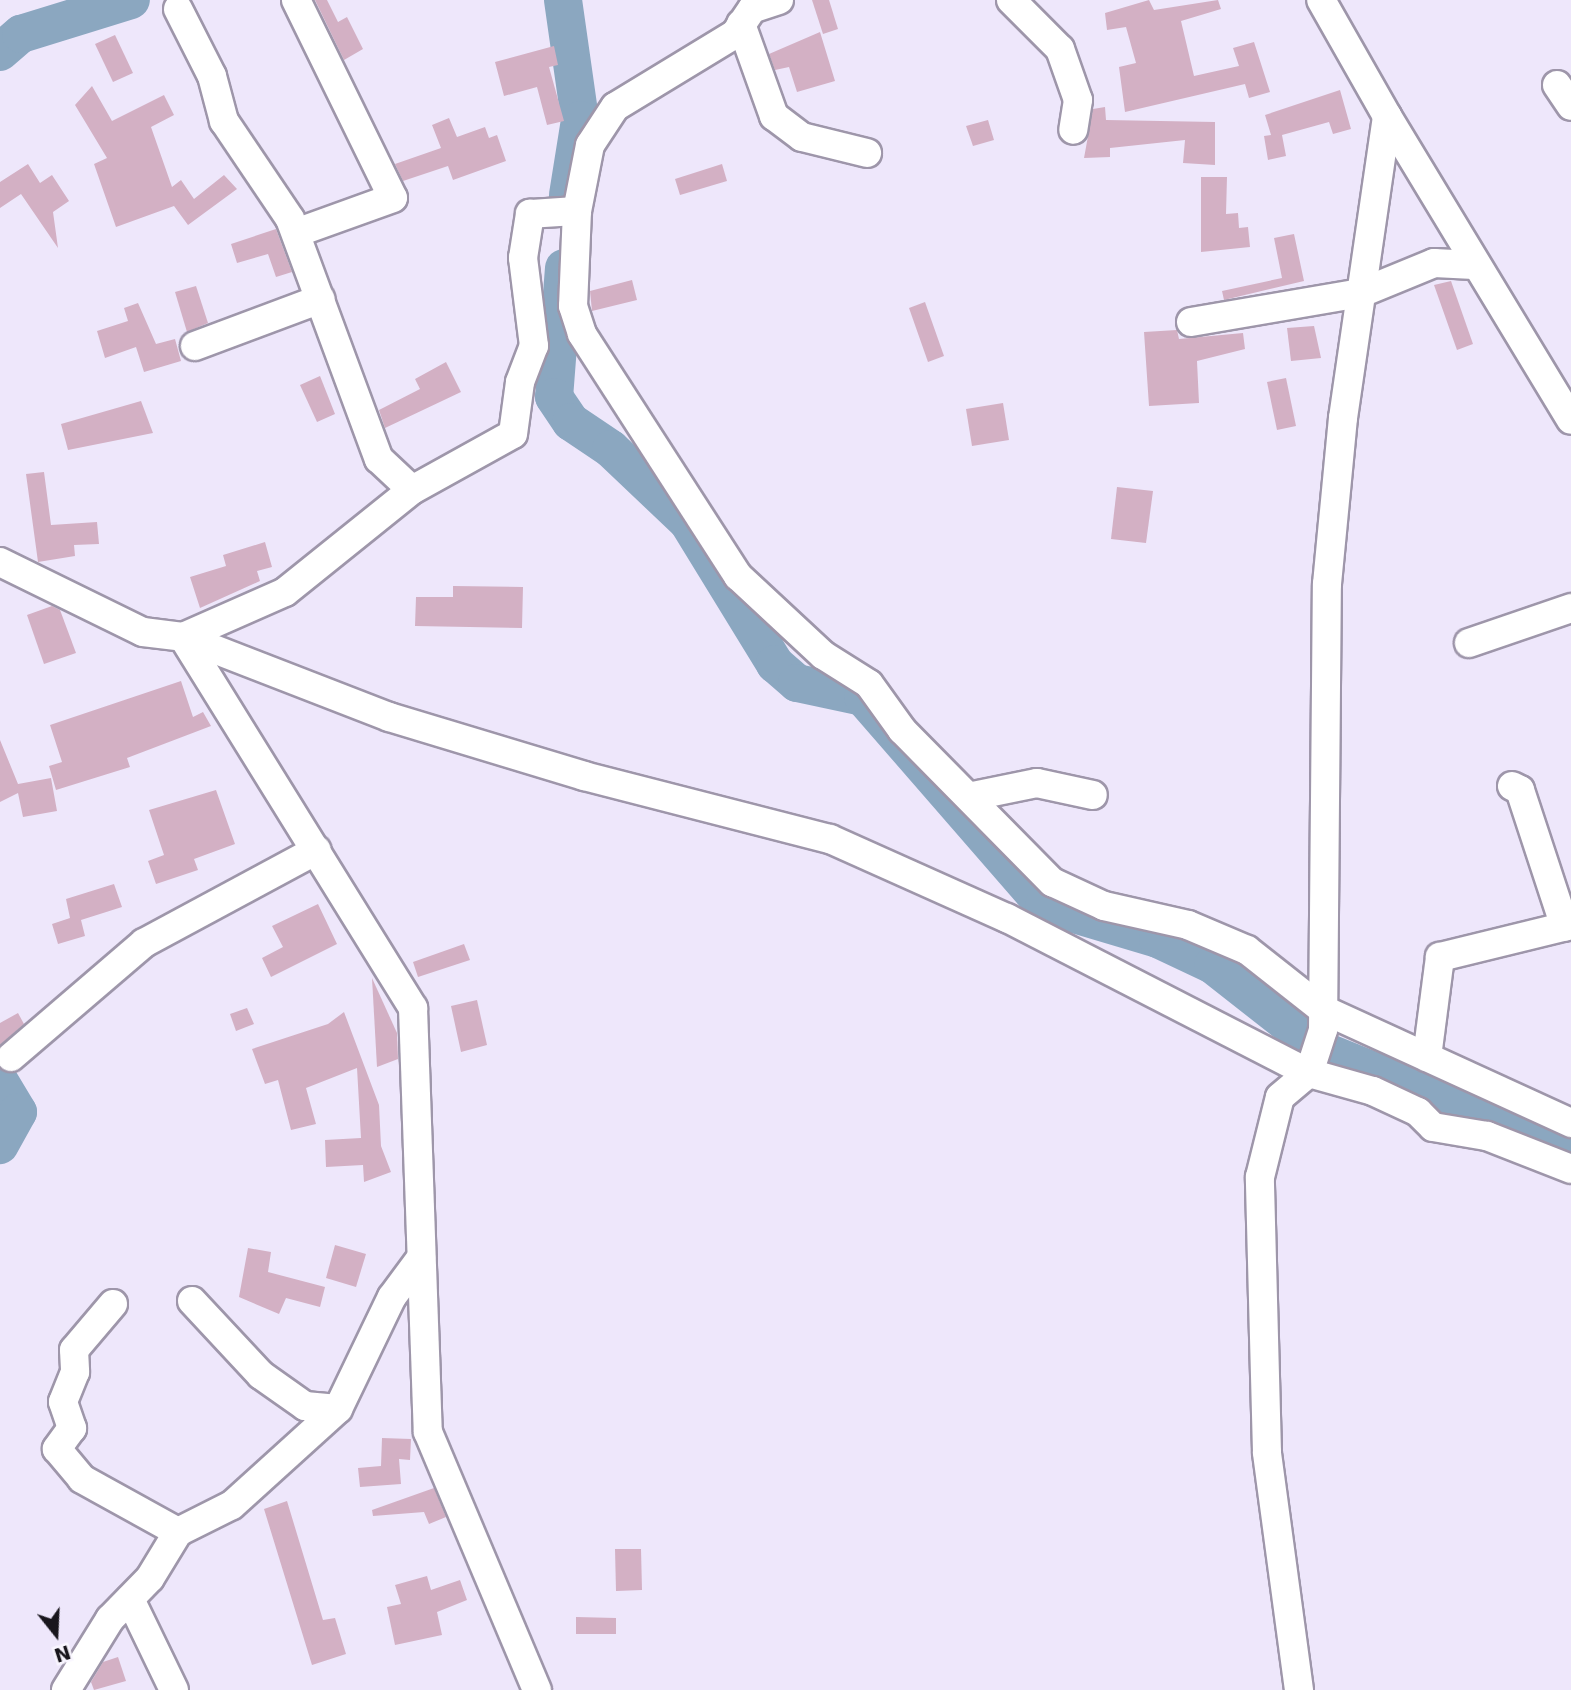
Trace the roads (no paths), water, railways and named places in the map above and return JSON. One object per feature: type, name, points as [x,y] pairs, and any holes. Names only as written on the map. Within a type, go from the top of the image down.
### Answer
[{"type":"street","points":[[296,0],[393,198],[296,233]]},
{"type":"street","points":[[779,0],[744,11],[615,107],[590,145],[577,211],[573,306],[582,334],[738,576],[823,654],[869,684],[902,730],[973,796],[1052,882],[1104,906],[1188,925],[1247,950],[1322,1009],[1571,1123]]},
{"type":"street","points":[[1012,0],[1060,49],[1078,100],[1073,130]]},
{"type":"street","points":[[1321,0],[1474,265],[1571,420]]},
{"type":"street","points":[[178,9],[204,55],[224,121],[296,233],[379,459],[412,490]]},
{"type":"street","points":[[744,11],[775,116],[802,137],[867,153]]},
{"type":"street","points":[[1298,1690],[1267,1452],[1260,1177],[1280,1097],[1309,1073],[1322,1009],[1327,584],[1361,293],[1387,116]]},
{"type":"street","points":[[183,637],[285,592],[412,490],[513,434],[520,382],[534,346],[523,258],[530,214],[577,211]]},
{"type":"street","points":[[1191,321],[1361,293],[1434,264],[1474,265]]},
{"type":"street","points":[[195,346],[321,299]]},
{"type":"street","points":[[0,562],[143,632],[183,637],[389,717],[584,776],[830,839],[1007,918],[1309,1073],[1373,1091],[1418,1112],[1433,1127],[1487,1136],[1571,1169]]},
{"type":"street","points":[[1469,643],[1571,608]]},
{"type":"street","points":[[183,637],[413,1008],[428,1432],[537,1690]]},
{"type":"street","points":[[973,796],[1037,783],[1093,795]]},
{"type":"street","points":[[1427,1057],[1440,957],[1568,926],[1520,790],[1512,786]]},
{"type":"street","points":[[11,1057],[144,943],[317,850]]},
{"type":"street","points":[[66,1690],[178,1532],[232,1505],[338,1409],[392,1297],[421,1258]]},
{"type":"street","points":[[192,1301],[261,1376],[305,1406],[338,1409]]},
{"type":"street","points":[[113,1304],[74,1350],[75,1372],[63,1402],[72,1428],[58,1448],[82,1479],[178,1532]]},
{"type":"street","points":[[130,1599],[174,1690]]},
{"type":"waterway","points":[[0,52],[21,34],[131,0]]},
{"type":"waterway","points":[[563,0],[580,120],[568,195]]},
{"type":"waterway","points":[[564,268],[554,397],[571,422],[611,449],[688,522],[775,664],[797,683],[863,697],[1044,905],[1158,939],[1213,965],[1312,1043]]},
{"type":"waterway","points":[[1327,1052],[1571,1151]]},
{"type":"waterway","points":[[0,1082],[18,1112],[0,1145]]}]
